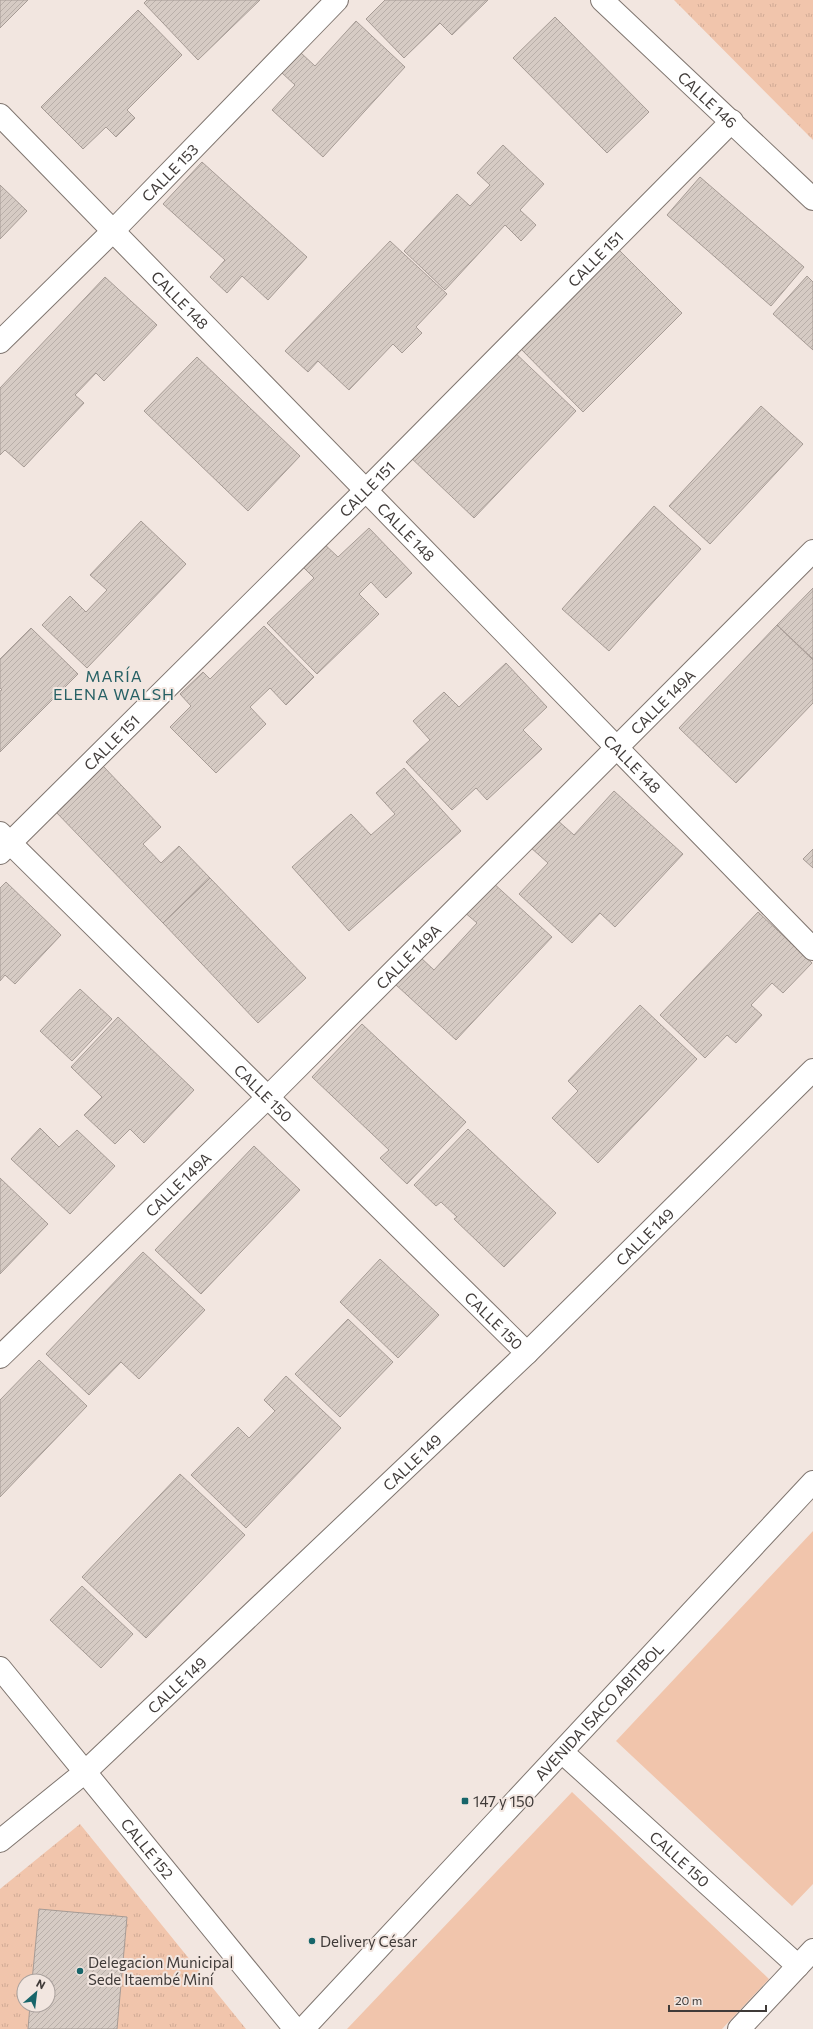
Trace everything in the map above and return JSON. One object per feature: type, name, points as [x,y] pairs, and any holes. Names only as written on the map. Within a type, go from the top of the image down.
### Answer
[{"type":"street","name":"CALLE 153","points":[[0,342],[113,231],[337,0]]},
{"type":"street","name":"CALLE 146","points":[[602,0],[813,199]]},
{"type":"street","name":"CALLE 148","points":[[0,115],[813,950]]},
{"type":"street","name":"CALLE 151","points":[[4,843],[366,490],[732,121]]},
{"type":"street","name":"CALLE 149A","points":[[0,1357],[268,1097],[813,551]]},
{"type":"street","name":"CALLE 150","points":[[4,843],[268,1097],[527,1353]]},
{"type":"street","name":"CALLE 149","points":[[0,1842],[85,1772],[527,1353],[813,1070]]},
{"type":"street","name":"AVENIDA ISACO ABITBOL","points":[[303,2029],[813,1482]]},
{"type":"street","name":"CALLE 152","points":[[0,1668],[295,2029]]},
{"type":"street","name":"CALLE 150","points":[[562,1752],[798,1966]]},
{"type":"street","points":[[739,2029],[813,1950]]},
{"type":"green space","points":[[674,0],[813,0],[813,140]]},
{"type":"green space","points":[[813,1531],[813,1884],[792,1906],[616,1741]]},
{"type":"green space","points":[[572,1792],[769,1979],[722,2029],[347,2029]]},
{"type":"green space","points":[[80,1824],[246,2029],[0,2029],[0,1889]]},
{"type":"building","points":[[0,0],[28,0],[0,28]]},
{"type":"building","points":[[147,0],[260,0],[198,60],[144,3]]},
{"type":"building","points":[[385,0],[488,0],[452,35],[440,23],[404,58],[366,19]]},
{"type":"building","points":[[138,10],[182,55],[127,110],[135,118],[116,137],[106,127],[83,149],[41,107]]},
{"type":"building","points":[[555,17],[649,112],[607,153],[513,58]]},
{"type":"building","points":[[356,21],[405,67],[323,157],[272,110],[295,85],[282,73],[301,53],[315,66]]},
{"type":"building","points":[[503,145],[544,184],[520,210],[536,225],[521,241],[505,225],[445,290],[404,251],[457,194],[470,206],[490,185],[477,173]]},
{"type":"building","points":[[202,162],[307,257],[268,300],[242,276],[227,293],[210,277],[225,260],[163,204]]},
{"type":"building","points":[[700,177],[804,267],[771,306],[667,215]]},
{"type":"building","points":[[0,185],[27,211],[0,239]]},
{"type":"building","points":[[390,241],[447,294],[416,327],[422,333],[402,353],[393,344],[349,390],[318,361],[308,372],[285,351]]},
{"type":"building","points":[[618,249],[682,313],[583,412],[519,347]]},
{"type":"building","points":[[807,276],[813,282],[813,350],[773,314]]},
{"type":"building","points":[[105,277],[157,325],[104,381],[96,373],[75,395],[84,403],[24,467],[5,450],[0,455],[0,388]]},
{"type":"building","points":[[509,347],[576,411],[474,518],[407,454]]},
{"type":"building","points":[[197,357],[300,456],[248,511],[144,411]]},
{"type":"building","points":[[761,406],[803,444],[710,544],[669,506]]},
{"type":"building","points":[[654,506],[701,549],[609,651],[562,609]]},
{"type":"building","points":[[141,521],[186,564],[87,668],[42,625],[70,596],[86,612],[107,590],[90,575]]},
{"type":"building","points":[[369,528],[412,573],[386,598],[371,582],[359,594],[379,614],[317,674],[267,623],[314,578],[300,564],[322,542],[338,557]]},
{"type":"building","points":[[813,588],[813,660],[777,625]]},
{"type":"building","points":[[777,625],[813,659],[813,703],[736,783],[679,728]]},
{"type":"building","points":[[264,626],[314,677],[286,705],[270,688],[250,707],[266,724],[216,773],[170,727],[191,706],[180,694],[203,672],[210,679]]},
{"type":"building","points":[[31,628],[78,674],[0,752],[0,691],[2,690],[0,688],[0,659]]},
{"type":"building","points":[[506,663],[547,707],[523,730],[542,749],[487,800],[476,788],[452,810],[406,762],[430,740],[413,721],[444,692],[459,707]]},
{"type":"building","points":[[103,766],[161,827],[143,844],[161,863],[179,846],[210,878],[163,923],[55,811]]},
{"type":"building","points":[[404,768],[461,831],[349,931],[292,867],[351,814],[371,835],[395,814],[376,793]]},
{"type":"building","points":[[614,791],[683,854],[615,927],[600,913],[572,943],[519,894],[548,863],[530,847],[556,819],[574,835]]},
{"type":"building","points":[[813,849],[813,868],[803,859]]},
{"type":"building","points":[[210,878],[306,978],[258,1023],[163,923]]},
{"type":"building","points":[[491,881],[552,937],[456,1040],[395,984],[420,957],[434,970],[477,923],[463,911]]},
{"type":"building","points":[[6,882],[61,935],[15,984],[5,975],[0,981],[0,888]]},
{"type":"building","points":[[758,912],[812,963],[783,993],[772,983],[751,1005],[762,1015],[736,1043],[727,1035],[705,1058],[660,1015]]},
{"type":"building","points":[[80,989],[112,1019],[72,1061],[40,1031]]},
{"type":"building","points":[[640,1005],[697,1059],[598,1163],[552,1118],[578,1091],[568,1081]]},
{"type":"building","points":[[118,1017],[194,1090],[144,1143],[130,1129],[115,1144],[84,1115],[102,1097],[71,1067]]},
{"type":"building","points":[[362,1024],[466,1122],[407,1184],[380,1158],[389,1150],[312,1077]]},
{"type":"building","points":[[40,1128],[59,1147],[77,1130],[115,1166],[70,1214],[11,1159]]},
{"type":"building","points":[[468,1129],[556,1213],[504,1267],[454,1219],[457,1217],[441,1202],[436,1206],[414,1185]]},
{"type":"building","points":[[254,1146],[300,1190],[201,1294],[155,1250]]},
{"type":"building","points":[[0,1178],[48,1224],[0,1274]]},
{"type":"building","points":[[143,1252],[205,1310],[139,1379],[121,1362],[89,1395],[46,1354]]},
{"type":"building","points":[[380,1259],[439,1315],[398,1358],[340,1302]]},
{"type":"building","points":[[348,1319],[393,1362],[340,1417],[295,1374]]},
{"type":"building","points":[[39,1360],[87,1406],[0,1497],[0,1400]]},
{"type":"building","points":[[286,1376],[341,1428],[246,1528],[191,1475],[238,1427],[249,1438],[275,1411],[264,1400]]},
{"type":"building","points":[[180,1474],[245,1535],[146,1638],[82,1577]]},
{"type":"building","points":[[82,1586],[133,1634],[101,1668],[50,1620]]},
{"type":"building","points":[[39,1909],[127,1917],[117,2029],[28,2029],[29,2013],[56,2013],[56,1973],[33,1973]]},
{"type":"place","name":"147 y 150","points":[[465,1801]]},
{"type":"place","name":"Delivery César","points":[[312,1941]]},
{"type":"place","name":"Delegacion Municipal Sede Itaembé Miní","points":[[80,1971]]},
{"type":"district","name":"MARÍA ELENA WALSH","points":[[114,684]]}]
